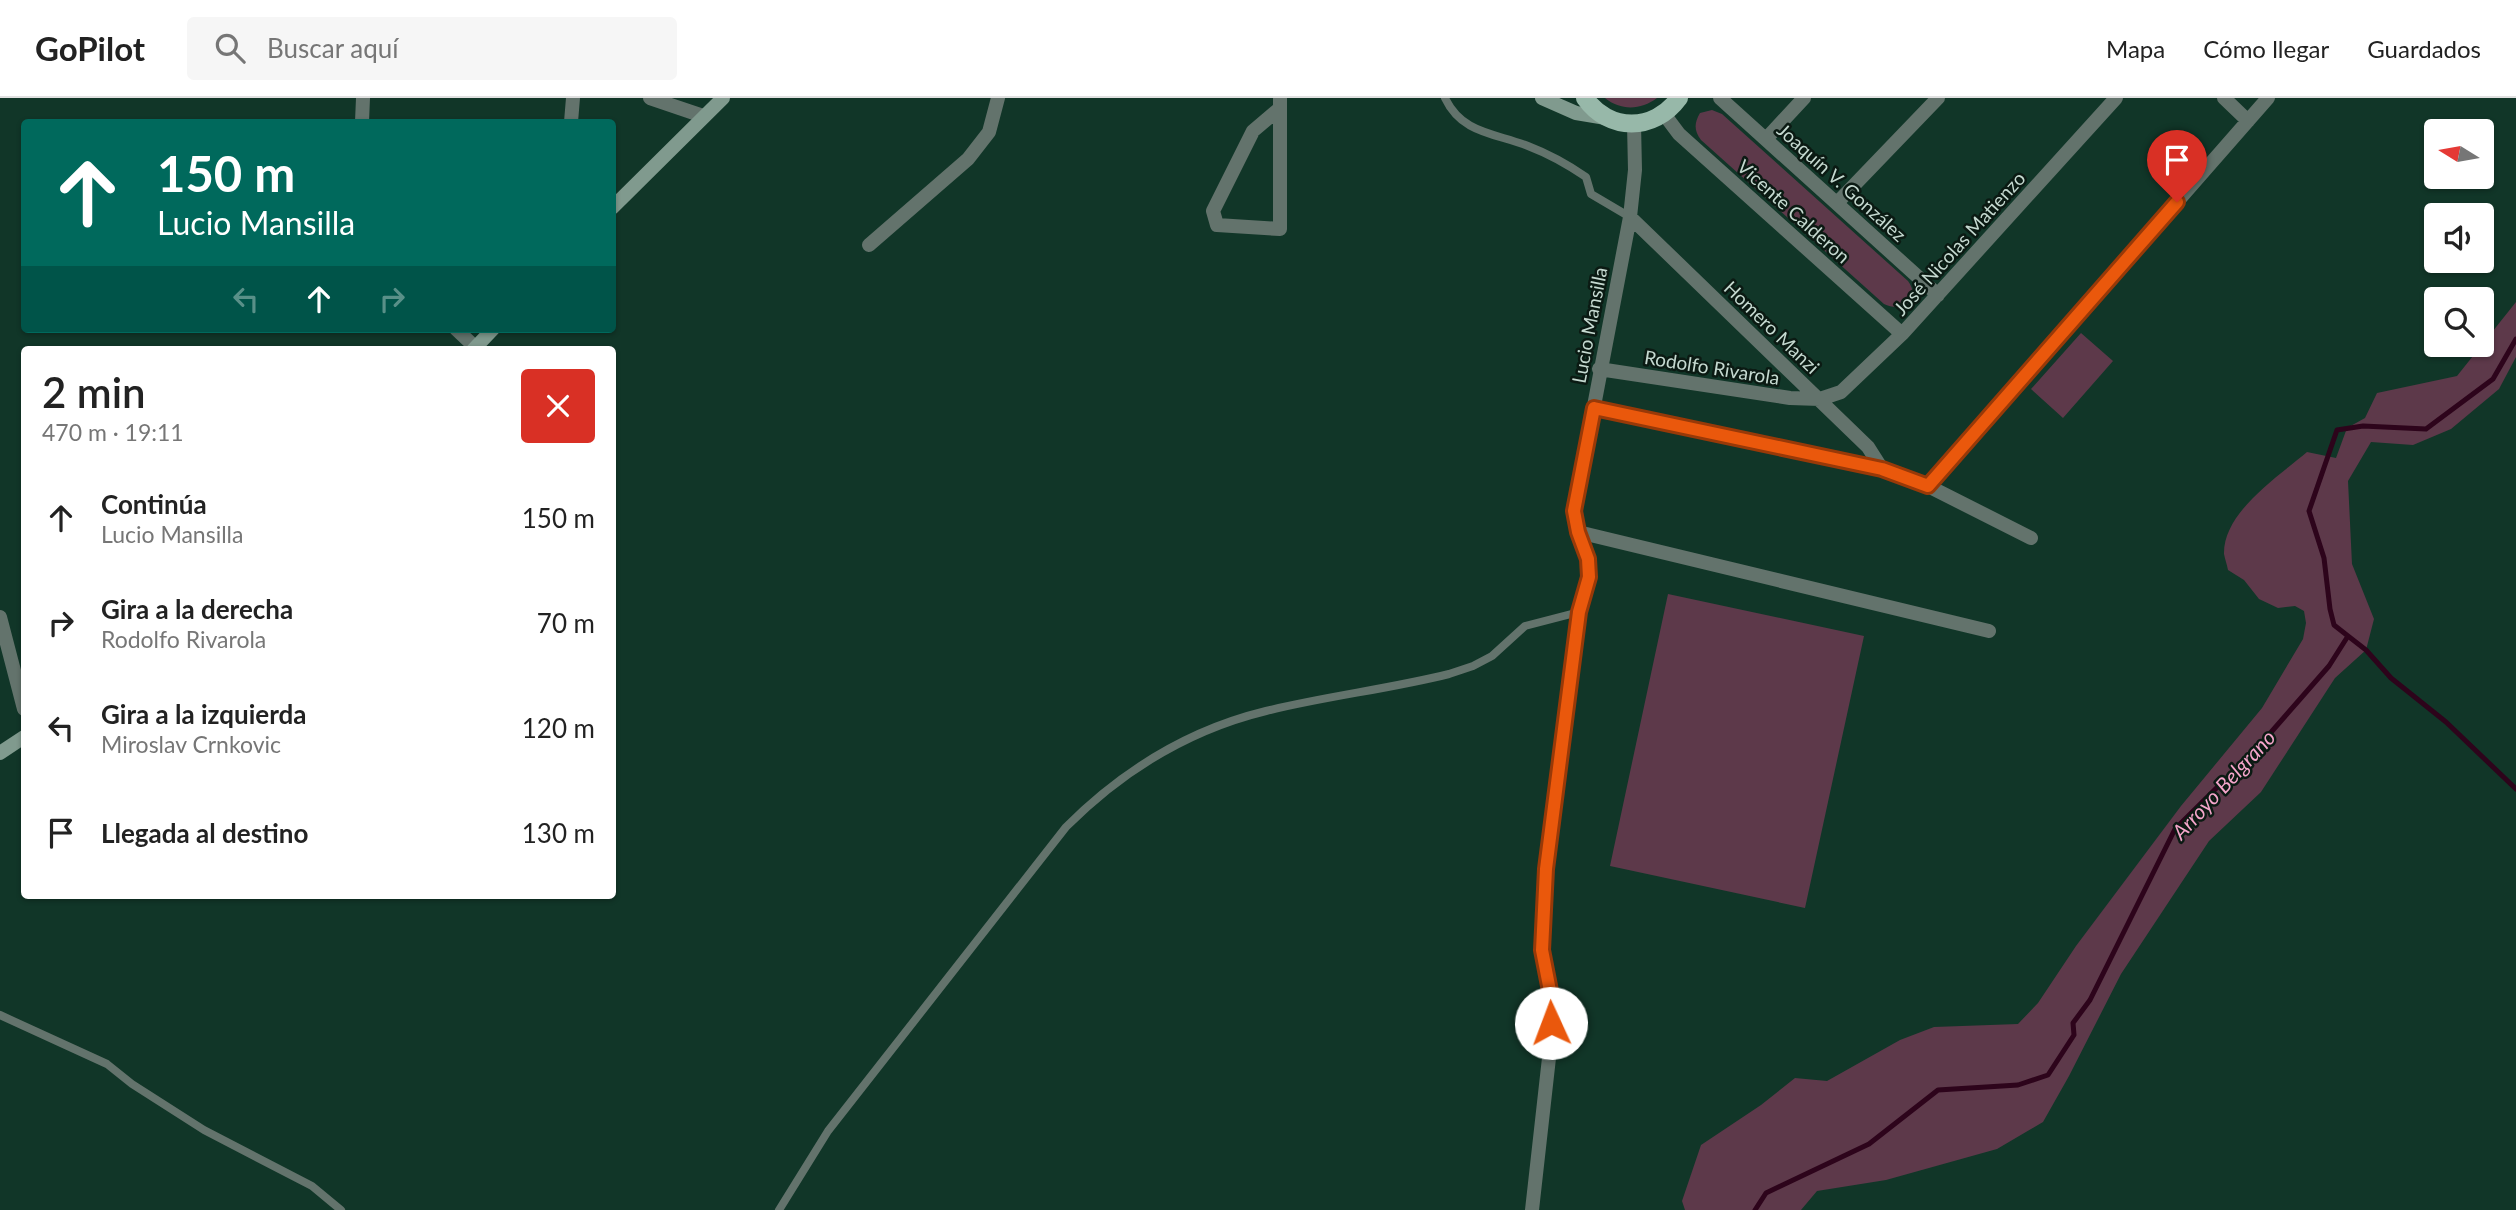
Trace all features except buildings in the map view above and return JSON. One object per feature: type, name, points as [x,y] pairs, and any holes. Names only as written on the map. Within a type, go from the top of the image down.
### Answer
[{"type":"main road","points":[[1585,98],[1592,108],[1607,118],[1634,124],[1645,123],[1664,114],[1679,98]]},
{"type":"street","points":[[362,119],[363,98]]},
{"type":"street","points":[[571,119],[573,98]]},
{"type":"street","points":[[650,98],[703,116]]},
{"type":"street","points":[[616,204],[723,98]]},
{"type":"street","points":[[869,245],[968,159],[989,132],[998,98]]},
{"type":"street","points":[[1542,98],[1576,113],[1607,118]]},
{"type":"street","name":"Joaquín V. González","points":[[1720,98],[1938,295]]},
{"type":"street","points":[[1766,139],[1804,98]]},
{"type":"street","points":[[1837,203],[1938,98]]},
{"type":"street","name":"José Nicolas Matienzo","points":[[1819,398],[1841,392],[1902,334],[2116,98]]},
{"type":"street","points":[[2224,98],[2248,121]]},
{"type":"street","points":[[1928,486],[2268,98]]},
{"type":"street","points":[[1280,104],[1280,229],[1217,225],[1213,211],[1253,131],[1280,104]]},
{"type":"street","name":"Vicente Calderon","points":[[1664,114],[1679,134],[1902,334]]},
{"type":"street","name":"Lucio Mansilla","points":[[1532,1210],[1550,1049],[1551,996],[1542,950],[1546,869],[1579,612],[1589,577],[1588,559],[1574,511],[1630,217],[1635,170],[1634,124]]},
{"type":"street","name":"Homero Manzi","points":[[1630,217],[1819,398],[1868,447],[1882,469]]},
{"type":"street","points":[[477,346],[490,333]]},
{"type":"street","name":"Rodolfo Rivarola","points":[[1599,369],[1763,395],[1819,398]]},
{"type":"street","points":[[1594,408],[1882,469],[1928,486],[2031,538]]},
{"type":"street","points":[[1578,532],[1989,631]]},
{"type":"street","points":[[0,617],[21,698]]},
{"type":"street","points":[[0,753],[21,739]]},
{"type":"lane","points":[[1445,98],[1451,111],[1467,125],[1560,160],[1587,177],[1591,194],[1630,217]]},
{"type":"lane","points":[[779,1210],[828,1131],[1066,827],[1097,796],[1143,762],[1226,724],[1265,711],[1449,674],[1492,656],[1525,626],[1579,612]]},
{"type":"lane","points":[[0,1015],[107,1065],[204,1130],[312,1186],[341,1210]]},
{"type":"shaded area","points":[[1605,98],[1657,98],[1638,107],[1624,107]]},
{"type":"shaded area","points":[[1712,110],[1722,114],[1908,281],[1913,294],[1908,303],[1897,307],[1884,304],[1701,140],[1696,130],[1697,120],[1700,113]]},
{"type":"shaded area","points":[[2516,302],[2516,357],[2499,389],[2451,429],[2413,445],[2371,442],[2348,481],[2352,564],[2374,619],[2366,650],[2335,678],[2261,792],[2209,841],[2121,974],[2043,1122],[1997,1149],[1886,1180],[1817,1191],[1801,1210],[1685,1210],[1682,1201],[1701,1145],[1761,1105],[1795,1078],[1827,1081],[1900,1040],[1934,1027],[2018,1024],[2038,1003],[2076,946],[2181,806],[2262,708],[2303,639],[2306,623],[2304,611],[2295,606],[2278,608],[2259,599],[2244,580],[2228,570],[2224,554],[2226,539],[2242,510],[2307,452],[2336,458],[2347,428],[2365,418],[2377,393],[2457,376],[2472,357],[2494,357],[2494,330]]},
{"type":"shaded area","points":[[2081,333],[2113,361],[2063,418],[2031,389]]},
{"type":"shaded area","points":[[1668,594],[1864,636],[1805,908],[1610,866]]},
{"type":"waterway","name":"Arroyo Belgrano","points":[[1755,1210],[1766,1193],[1869,1144],[1938,1090],[2018,1085],[2048,1075],[2074,1035],[2073,1023],[2090,1000],[2175,829],[2259,746],[2329,666],[2348,636],[2334,625],[2324,558],[2309,511],[2337,430],[2363,426],[2426,429],[2493,379],[2516,339]]},
{"type":"waterway","points":[[2348,636],[2366,650],[2391,678],[2446,722],[2516,789]]},
{"type":"route","points":[[1551,1023],[1551,996],[1542,950],[1546,869],[1579,612],[1589,577],[1588,559],[1574,511],[1594,408],[1882,469],[1928,486],[2177,202]]}]
